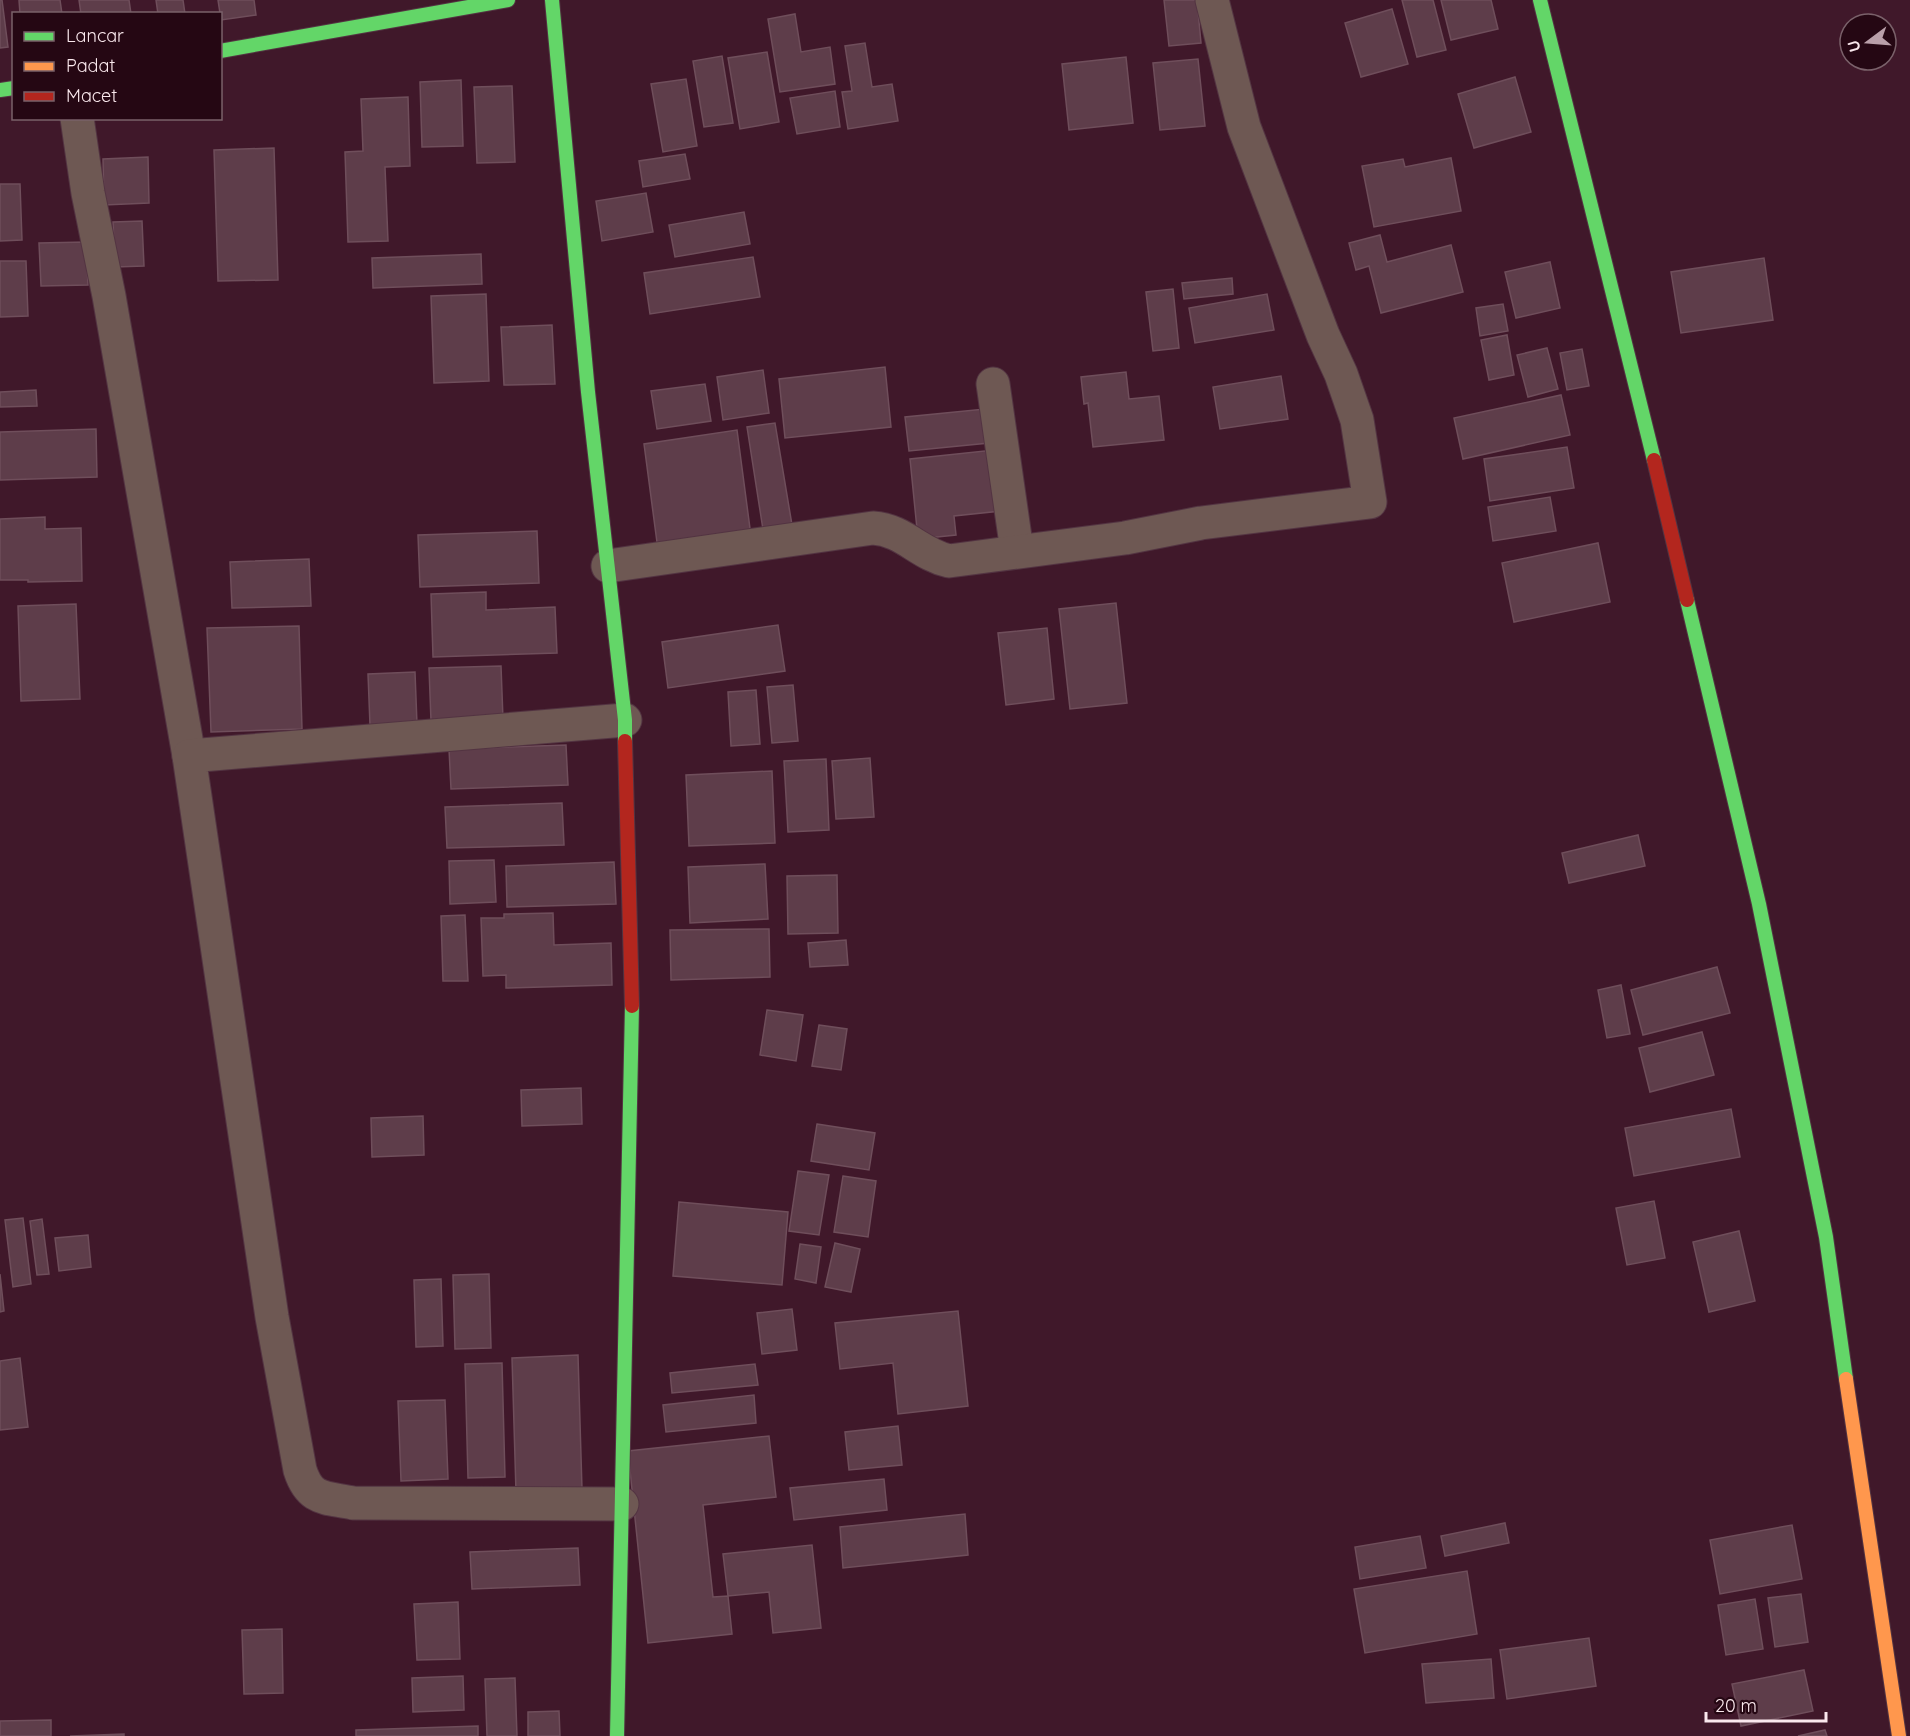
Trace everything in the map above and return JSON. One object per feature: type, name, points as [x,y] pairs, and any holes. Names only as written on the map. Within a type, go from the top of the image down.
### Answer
[{"type":"main road","points":[[222,51],[508,0]]},
{"type":"main road","points":[[552,0],[588,392],[625,720],[632,1027],[617,1736]]},
{"type":"main road","points":[[1540,0],[1635,378],[1761,915],[1826,1237],[1878,1605],[1899,1736]]},
{"type":"street","points":[[608,566],[873,528],[887,529],[935,558],[949,561],[1125,538],[1201,523],[1370,502],[1357,420],[1244,127],[1212,0]]},
{"type":"street","points":[[77,120],[88,193],[109,297],[189,756],[273,1317],[305,1487],[325,1498],[353,1503],[622,1504]]},
{"type":"street","points":[[993,384],[1017,552]]},
{"type":"street","points":[[189,756],[625,720]]},
{"type":"building","points":[[0,0],[2,0],[8,47],[0,48]]},
{"type":"building","points":[[19,0],[60,0],[62,12],[20,12]]},
{"type":"building","points":[[79,0],[129,0],[131,12],[81,12]]},
{"type":"building","points":[[156,0],[183,0],[185,12],[158,12]]},
{"type":"building","points":[[218,0],[254,0],[256,15],[222,20],[222,12],[220,12]]},
{"type":"building","points":[[1164,0],[1197,0],[1201,43],[1169,46]]},
{"type":"building","points":[[1402,0],[1433,0],[1446,50],[1417,57]]},
{"type":"building","points":[[1441,0],[1491,0],[1498,29],[1451,40]]},
{"type":"building","points":[[1392,9],[1408,64],[1361,77],[1345,23]]},
{"type":"building","points":[[795,14],[801,52],[830,47],[835,84],[780,92],[768,19]]},
{"type":"building","points":[[865,43],[872,87],[892,84],[898,121],[848,129],[842,92],[852,91],[845,46]]},
{"type":"building","points":[[767,52],[779,122],[740,129],[728,58]]},
{"type":"building","points":[[722,56],[733,123],[704,127],[693,61]]},
{"type":"building","points":[[1126,57],[1133,123],[1069,130],[1062,64]]},
{"type":"building","points":[[1198,59],[1205,126],[1160,130],[1153,63]]},
{"type":"building","points":[[1515,77],[1531,132],[1474,148],[1458,94]]},
{"type":"building","points":[[686,79],[697,146],[663,152],[651,84]]},
{"type":"building","points":[[461,80],[463,146],[422,147],[420,82]]},
{"type":"building","points":[[512,86],[515,162],[477,163],[474,87]]},
{"type":"building","points":[[835,91],[840,127],[797,134],[790,98]]},
{"type":"building","points":[[408,97],[410,166],[385,167],[388,241],[348,242],[345,152],[363,151],[361,99]]},
{"type":"building","points":[[274,148],[278,280],[218,281],[214,150]]},
{"type":"building","points":[[685,154],[690,179],[643,187],[639,161]]},
{"type":"building","points":[[148,157],[149,203],[104,205],[103,159]]},
{"type":"building","points":[[1451,158],[1461,211],[1374,227],[1362,166],[1403,159],[1405,167]]},
{"type":"building","points":[[0,184],[20,184],[22,240],[0,241]]},
{"type":"building","points":[[646,193],[653,232],[602,241],[596,201]]},
{"type":"building","points":[[744,212],[750,244],[675,257],[669,225]]},
{"type":"building","points":[[142,221],[144,266],[115,267],[113,222]]},
{"type":"building","points":[[1380,235],[1387,262],[1451,245],[1463,292],[1381,313],[1369,266],[1356,270],[1349,243]]},
{"type":"building","points":[[86,242],[88,285],[41,286],[39,243]]},
{"type":"building","points":[[481,254],[482,284],[373,288],[372,258]]},
{"type":"building","points":[[753,257],[760,297],[650,314],[644,273]]},
{"type":"building","points":[[1764,258],[1773,320],[1681,333],[1671,272]]},
{"type":"building","points":[[0,261],[26,261],[28,316],[0,317]]},
{"type":"building","points":[[1550,262],[1560,308],[1516,318],[1505,272]]},
{"type":"building","points":[[1232,278],[1233,294],[1184,299],[1182,283]]},
{"type":"building","points":[[1173,289],[1179,348],[1153,351],[1146,292]]},
{"type":"building","points":[[486,294],[489,381],[434,383],[431,296]]},
{"type":"building","points":[[1267,294],[1274,330],[1195,343],[1189,308]]},
{"type":"building","points":[[1503,304],[1508,331],[1480,336],[1476,308]]},
{"type":"building","points":[[552,325],[555,384],[504,385],[501,327]]},
{"type":"building","points":[[1507,335],[1514,375],[1489,380],[1481,340]]},
{"type":"building","points":[[1547,348],[1558,389],[1528,397],[1517,355]]},
{"type":"building","points":[[1582,349],[1589,386],[1567,390],[1560,353]]},
{"type":"building","points":[[885,367],[891,427],[785,438],[779,379]]},
{"type":"building","points":[[763,370],[769,413],[723,420],[717,377]]},
{"type":"building","points":[[1126,372],[1129,399],[1159,396],[1164,440],[1093,447],[1088,403],[1084,404],[1081,377]]},
{"type":"building","points":[[1281,376],[1288,419],[1220,429],[1213,387]]},
{"type":"building","points":[[705,384],[711,421],[657,429],[651,391]]},
{"type":"building","points":[[36,390],[37,406],[0,407],[0,392]]},
{"type":"building","points":[[1561,395],[1570,435],[1463,459],[1454,418]]},
{"type":"building","points":[[985,409],[989,443],[909,451],[905,417]]},
{"type":"building","points":[[775,423],[793,531],[764,536],[747,427]]},
{"type":"building","points":[[96,429],[97,477],[0,480],[0,432]]},
{"type":"building","points":[[737,430],[751,536],[658,550],[644,444]]},
{"type":"building","points":[[1567,447],[1574,488],[1490,501],[1484,459]]},
{"type":"building","points":[[994,450],[1001,511],[954,516],[956,535],[918,539],[910,459]]},
{"type":"building","points":[[1550,497],[1556,531],[1493,541],[1488,507]]},
{"type":"building","points":[[45,517],[45,529],[81,528],[82,581],[0,580],[0,519]]},
{"type":"building","points":[[537,531],[539,583],[420,587],[418,535]]},
{"type":"building","points":[[1598,543],[1610,602],[1514,622],[1502,563]]},
{"type":"building","points":[[309,559],[311,606],[232,608],[230,562]]},
{"type":"building","points":[[486,592],[486,610],[555,607],[557,653],[433,657],[431,594]]},
{"type":"building","points":[[1116,603],[1127,703],[1070,709],[1059,609]]},
{"type":"building","points":[[76,604],[80,699],[21,701],[18,606]]},
{"type":"building","points":[[778,625],[785,671],[668,688],[662,642]]},
{"type":"building","points":[[299,626],[302,729],[211,732],[207,628]]},
{"type":"building","points":[[1047,628],[1054,699],[1006,705],[998,633]]},
{"type":"building","points":[[501,666],[503,719],[431,721],[429,668]]},
{"type":"building","points":[[415,672],[417,724],[370,725],[368,674]]},
{"type":"building","points":[[793,685],[798,741],[772,743],[767,687]]},
{"type":"building","points":[[756,690],[760,744],[731,746],[728,692]]},
{"type":"building","points":[[566,745],[568,785],[451,789],[449,749]]},
{"type":"building","points":[[870,758],[874,817],[836,819],[832,761]]},
{"type":"building","points":[[826,759],[829,830],[788,832],[784,761]]},
{"type":"building","points":[[772,771],[775,843],[689,846],[686,775]]},
{"type":"building","points":[[562,803],[564,845],[447,848],[445,807]]},
{"type":"building","points":[[1638,835],[1645,866],[1569,883],[1562,853]]},
{"type":"building","points":[[494,860],[496,902],[450,904],[449,861]]},
{"type":"building","points":[[614,862],[616,904],[507,907],[506,866]]},
{"type":"building","points":[[765,864],[768,919],[690,923],[688,867]]},
{"type":"building","points":[[837,875],[838,933],[788,934],[787,876]]},
{"type":"building","points":[[553,913],[554,945],[611,943],[612,985],[506,988],[506,975],[483,976],[481,918],[504,918],[504,914]]},
{"type":"building","points":[[465,915],[468,981],[443,981],[441,916]]},
{"type":"building","points":[[769,929],[770,977],[671,980],[670,930]]},
{"type":"building","points":[[846,940],[848,965],[810,967],[808,943]]},
{"type":"building","points":[[1717,967],[1730,1013],[1643,1035],[1631,990]]},
{"type":"building","points":[[1621,985],[1630,1034],[1607,1038],[1598,990]]},
{"type":"building","points":[[767,1010],[803,1015],[796,1061],[760,1055]]},
{"type":"building","points":[[819,1025],[847,1029],[841,1070],[812,1066]]},
{"type":"building","points":[[1702,1032],[1714,1075],[1650,1092],[1639,1048]]},
{"type":"building","points":[[581,1088],[582,1124],[522,1126],[521,1090]]},
{"type":"building","points":[[1731,1109],[1740,1157],[1634,1176],[1625,1128]]},
{"type":"building","points":[[423,1116],[424,1155],[372,1157],[371,1118]]},
{"type":"building","points":[[817,1124],[875,1133],[869,1170],[811,1161]]},
{"type":"building","points":[[798,1171],[829,1175],[819,1235],[789,1231]]},
{"type":"building","points":[[843,1176],[876,1181],[868,1237],[834,1232]]},
{"type":"building","points":[[1654,1201],[1665,1258],[1627,1265],[1616,1208]]},
{"type":"building","points":[[679,1202],[788,1212],[782,1285],[673,1276]]},
{"type":"building","points":[[23,1218],[31,1284],[13,1287],[5,1220]]},
{"type":"building","points":[[42,1219],[49,1274],[37,1275],[30,1221]]},
{"type":"building","points":[[1739,1231],[1755,1301],[1709,1312],[1693,1242]]},
{"type":"building","points":[[88,1235],[91,1267],[59,1271],[55,1238]]},
{"type":"building","points":[[835,1243],[860,1249],[851,1292],[825,1287]]},
{"type":"building","points":[[800,1244],[821,1247],[816,1283],[795,1279]]},
{"type":"building","points":[[0,1274],[4,1311],[0,1312]]},
{"type":"building","points":[[489,1274],[491,1348],[455,1349],[453,1275]]},
{"type":"building","points":[[441,1279],[443,1346],[416,1347],[414,1280]]},
{"type":"building","points":[[792,1309],[797,1350],[762,1354],[757,1313]]},
{"type":"building","points":[[958,1311],[968,1406],[898,1414],[893,1363],[840,1369],[835,1323]]},
{"type":"building","points":[[578,1355],[582,1489],[516,1492],[512,1358]]},
{"type":"building","points":[[20,1358],[28,1427],[0,1430],[0,1361]]},
{"type":"building","points":[[502,1363],[505,1477],[468,1478],[465,1364]]},
{"type":"building","points":[[755,1364],[758,1385],[672,1393],[670,1373]]},
{"type":"building","points":[[754,1395],[756,1423],[666,1432],[663,1405]]},
{"type":"building","points":[[445,1400],[448,1479],[401,1481],[398,1401]]},
{"type":"building","points":[[898,1426],[902,1465],[849,1470],[845,1432]]},
{"type":"building","points":[[769,1436],[776,1497],[703,1505],[713,1597],[728,1596],[732,1634],[648,1643],[628,1451]]},
{"type":"building","points":[[884,1479],[887,1510],[794,1520],[790,1488]]},
{"type":"building","points":[[965,1514],[968,1555],[843,1568],[840,1527]]},
{"type":"building","points":[[1505,1523],[1509,1543],[1445,1556],[1441,1536]]},
{"type":"building","points":[[1792,1525],[1802,1579],[1720,1594],[1710,1540]]},
{"type":"building","points":[[1420,1536],[1426,1568],[1360,1579],[1355,1547]]},
{"type":"building","points":[[812,1545],[821,1628],[773,1633],[769,1592],[728,1596],[723,1554]]},
{"type":"building","points":[[578,1548],[580,1585],[472,1589],[470,1552]]},
{"type":"building","points":[[1467,1571],[1477,1634],[1365,1653],[1354,1589]]},
{"type":"building","points":[[1801,1594],[1808,1642],[1775,1647],[1768,1598]]},
{"type":"building","points":[[1755,1599],[1763,1649],[1726,1655],[1718,1605]]},
{"type":"building","points":[[458,1602],[460,1659],[417,1660],[414,1604]]},
{"type":"building","points":[[282,1629],[283,1693],[244,1694],[242,1630]]},
{"type":"building","points":[[1589,1638],[1596,1686],[1507,1699],[1500,1650]]},
{"type":"building","points":[[1491,1659],[1494,1698],[1426,1703],[1422,1664]]},
{"type":"building","points":[[1804,1670],[1813,1711],[1741,1726],[1732,1684]]},
{"type":"building","points":[[463,1676],[464,1710],[413,1712],[412,1678]]},
{"type":"building","points":[[515,1678],[517,1736],[487,1736],[485,1679]]},
{"type":"building","points":[[559,1711],[560,1736],[528,1736],[528,1712]]},
{"type":"building","points":[[51,1720],[51,1736],[0,1736],[0,1721]]},
{"type":"building","points":[[478,1726],[478,1736],[356,1736],[356,1730]]},
{"type":"building","points":[[1825,1730],[1827,1736],[1798,1736]]},
{"type":"building","points":[[124,1734],[124,1736],[70,1736]]},
{"type":"traffic: fast","points":[[222,51],[508,0]]},
{"type":"traffic: fast","points":[[552,0],[588,392],[625,720],[625,741]]},
{"type":"traffic: fast","points":[[1540,0],[1654,460]]},
{"type":"traffic: fast","points":[[0,90],[12,88]]},
{"type":"traffic: fast","points":[[1687,600],[1759,904],[1826,1237],[1846,1379]]},
{"type":"traffic: fast","points":[[617,1736],[632,1006]]},
{"type":"traffic: slow","points":[[1846,1379],[1899,1736]]},
{"type":"traffic: jam","points":[[1654,460],[1687,600]]},
{"type":"traffic: jam","points":[[625,741],[632,1006]]}]
